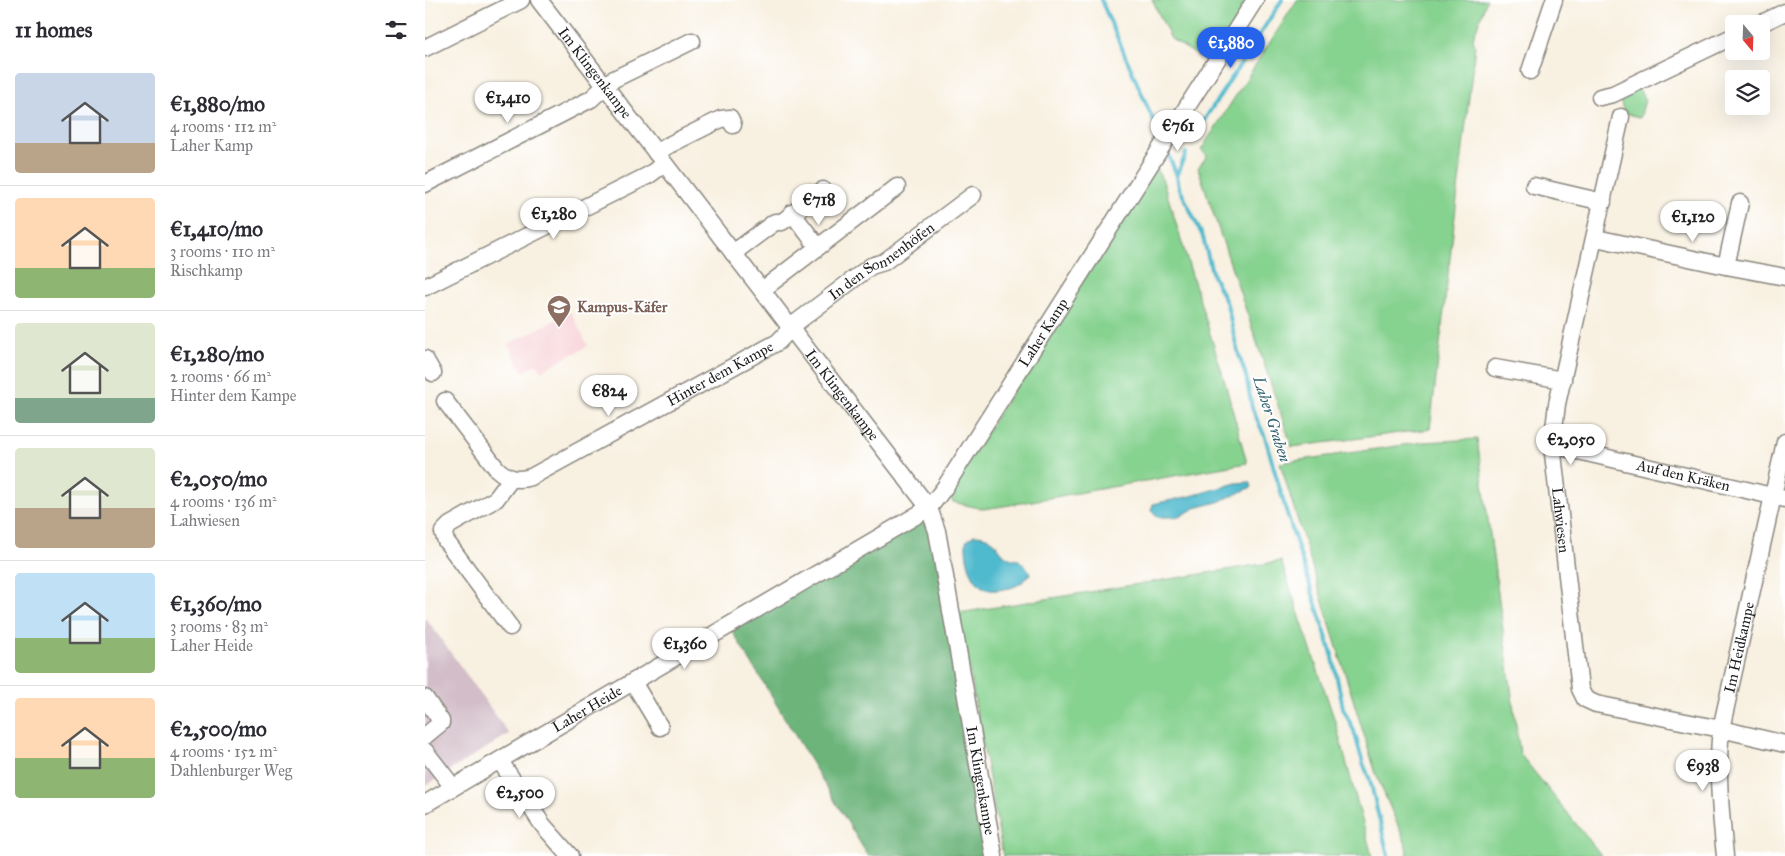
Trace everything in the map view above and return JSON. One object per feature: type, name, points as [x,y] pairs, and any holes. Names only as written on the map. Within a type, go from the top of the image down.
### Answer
[{"type":"street","points":[[425,48],[521,0]]},
{"type":"street","name":"Im Klingenkampe","points":[[539,0],[929,508],[937,531],[994,856]]},
{"type":"street","name":"Laher Kamp","points":[[929,508],[1157,156],[1255,0]]},
{"type":"street","points":[[1530,71],[1554,0]]},
{"type":"street","points":[[1770,19],[1785,12]]},
{"type":"street","points":[[1600,97],[1613,94],[1725,40]]},
{"type":"street","points":[[425,184],[591,99],[612,80],[692,41]]},
{"type":"street","name":"Lahwiesen","points":[[1621,117],[1596,238],[1557,404],[1553,444],[1580,689],[1585,699],[1595,704],[1721,729]]},
{"type":"street","points":[[425,288],[649,175],[671,144],[721,119],[730,118],[733,125]]},
{"type":"street","points":[[1534,186],[1603,202]]},
{"type":"street","points":[[762,290],[897,187]]},
{"type":"street","points":[[733,253],[762,230],[775,222],[782,222],[823,190]]},
{"type":"street","name":"In den Sonnenhöfen","points":[[791,329],[797,322],[871,266],[884,262],[973,195]]},
{"type":"street","points":[[1726,266],[1740,202]]},
{"type":"street","points":[[792,213],[818,246]]},
{"type":"street","points":[[1596,238],[1785,277]]},
{"type":"street","name":"Hinter dem Kampe","points":[[511,479],[521,480],[538,473],[778,342],[791,329]]},
{"type":"street","points":[[1495,368],[1563,380]]},
{"type":"street","points":[[445,401],[497,469],[511,479],[496,499],[450,525],[443,532],[446,542],[510,627]]},
{"type":"street","name":"Im Heidkampe","points":[[1725,856],[1718,783],[1718,755],[1721,729],[1779,497],[1785,442]]},
{"type":"street","name":"Auf den Kräken","points":[[1553,444],[1779,497]]},
{"type":"street","name":"Laher Heide","points":[[425,804],[929,508]]},
{"type":"street","points":[[633,682],[660,727]]},
{"type":"street","points":[[425,698],[441,721],[441,724],[425,736]]},
{"type":"street","points":[[1721,729],[1785,744]]},
{"type":"street","points":[[425,751],[453,787]]},
{"type":"street","points":[[500,761],[542,824],[570,856]]},
{"type":"shaded area","name":"Kampus-Käfer","points":[[571,312],[588,346],[541,371],[537,364],[523,372],[508,344]]},
{"type":"shaded area","points":[[425,617],[509,734],[425,786]]},
{"type":"green space","points":[[1152,0],[1255,0],[1214,66],[1171,39]]},
{"type":"green space","points":[[1297,0],[1487,0],[1473,38],[1475,46],[1430,429],[1292,447],[1198,168],[1207,156],[1201,150]]},
{"type":"green space","points":[[1638,87],[1645,100],[1640,118],[1624,112],[1618,96]]},
{"type":"green space","points":[[1155,167],[1163,181],[1224,379],[1247,463],[983,509],[953,502],[948,493]]},
{"type":"green space","points":[[1477,439],[1520,754],[1601,855],[1408,856],[1405,842],[1377,777],[1280,463],[1424,442]]},
{"type":"green space","points":[[929,508],[989,856],[868,856],[729,626]]},
{"type":"green space","points":[[1281,561],[1335,721],[1372,856],[1003,856],[959,613]]},
{"type":"water","points":[[1250,482],[1252,487],[1218,502],[1195,508],[1179,517],[1159,517],[1151,511],[1153,504],[1191,496],[1236,483]]},
{"type":"water","points":[[974,535],[990,539],[1005,556],[1019,560],[1031,572],[1027,578],[1010,588],[990,590],[983,588],[974,577],[968,563],[966,541]]},
{"type":"waterway","name":"Laher Graben","points":[[1101,0],[1161,138]]},
{"type":"waterway","points":[[1197,131],[1282,0]]},
{"type":"waterway","name":"Laher Graben","points":[[1166,149],[1177,176],[1179,187],[1203,237],[1213,276],[1227,304],[1237,349],[1246,376],[1252,408],[1265,437],[1333,658],[1343,708],[1354,731],[1370,780],[1388,856]]},
{"type":"waterway","points":[[1177,176],[1186,153]]},
{"type":"place","name":"Kampus-Käfer","points":[[559,328]]}]
